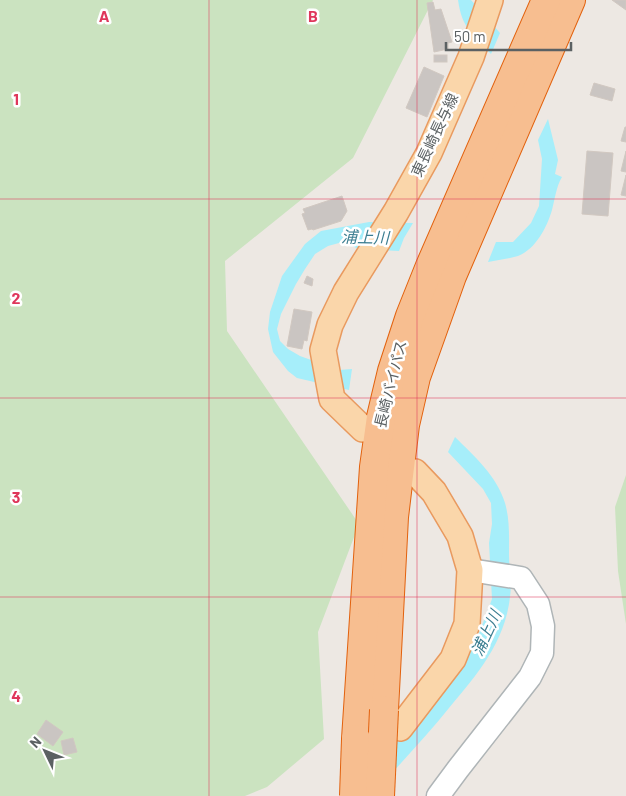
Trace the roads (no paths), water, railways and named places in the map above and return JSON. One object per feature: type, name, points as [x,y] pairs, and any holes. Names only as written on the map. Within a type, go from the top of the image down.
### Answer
[{"type":"highway","name":"長崎バイパス","points":[[354,796],[374,466],[381,417],[392,371],[410,316],[427,275],[546,0]]},
{"type":"highway","name":"長崎バイパス","points":[[380,796],[392,719],[394,517],[405,425],[416,377],[452,276],[571,0]]},
{"type":"main road","name":"東長崎長与線","points":[[363,429],[332,399],[323,350],[330,325],[346,292],[396,212],[429,153],[470,57],[490,0]]},
{"type":"main road","points":[[392,719],[453,659],[467,624],[476,570],[460,536],[434,492],[415,472]]},
{"type":"street","points":[[438,796],[530,677],[542,653],[542,626],[538,604],[528,587],[520,578],[476,570]]},
{"type":"water","points":[[458,0],[471,0],[500,33],[491,54],[473,36],[465,24]]},
{"type":"water","points":[[548,119],[558,160],[555,174],[562,177],[547,223],[540,237],[524,253],[488,262],[496,242],[513,242],[531,223],[539,206],[542,159],[538,140]]},
{"type":"water","name":"浦上川","points":[[369,222],[413,223],[399,251],[358,249],[351,245],[339,243],[328,246],[315,254],[296,284],[281,314],[277,329],[280,341],[288,349],[300,356],[339,370],[352,369],[349,390],[297,378],[288,371],[273,352],[268,329],[270,312],[282,276],[305,244],[321,231]]},
{"type":"water","name":"浦上川","points":[[455,437],[491,475],[507,509],[511,587],[507,613],[496,643],[479,670],[430,731],[371,796],[393,744],[465,658],[480,631],[492,599],[489,543],[492,524],[491,503],[483,489],[448,452]]}]
